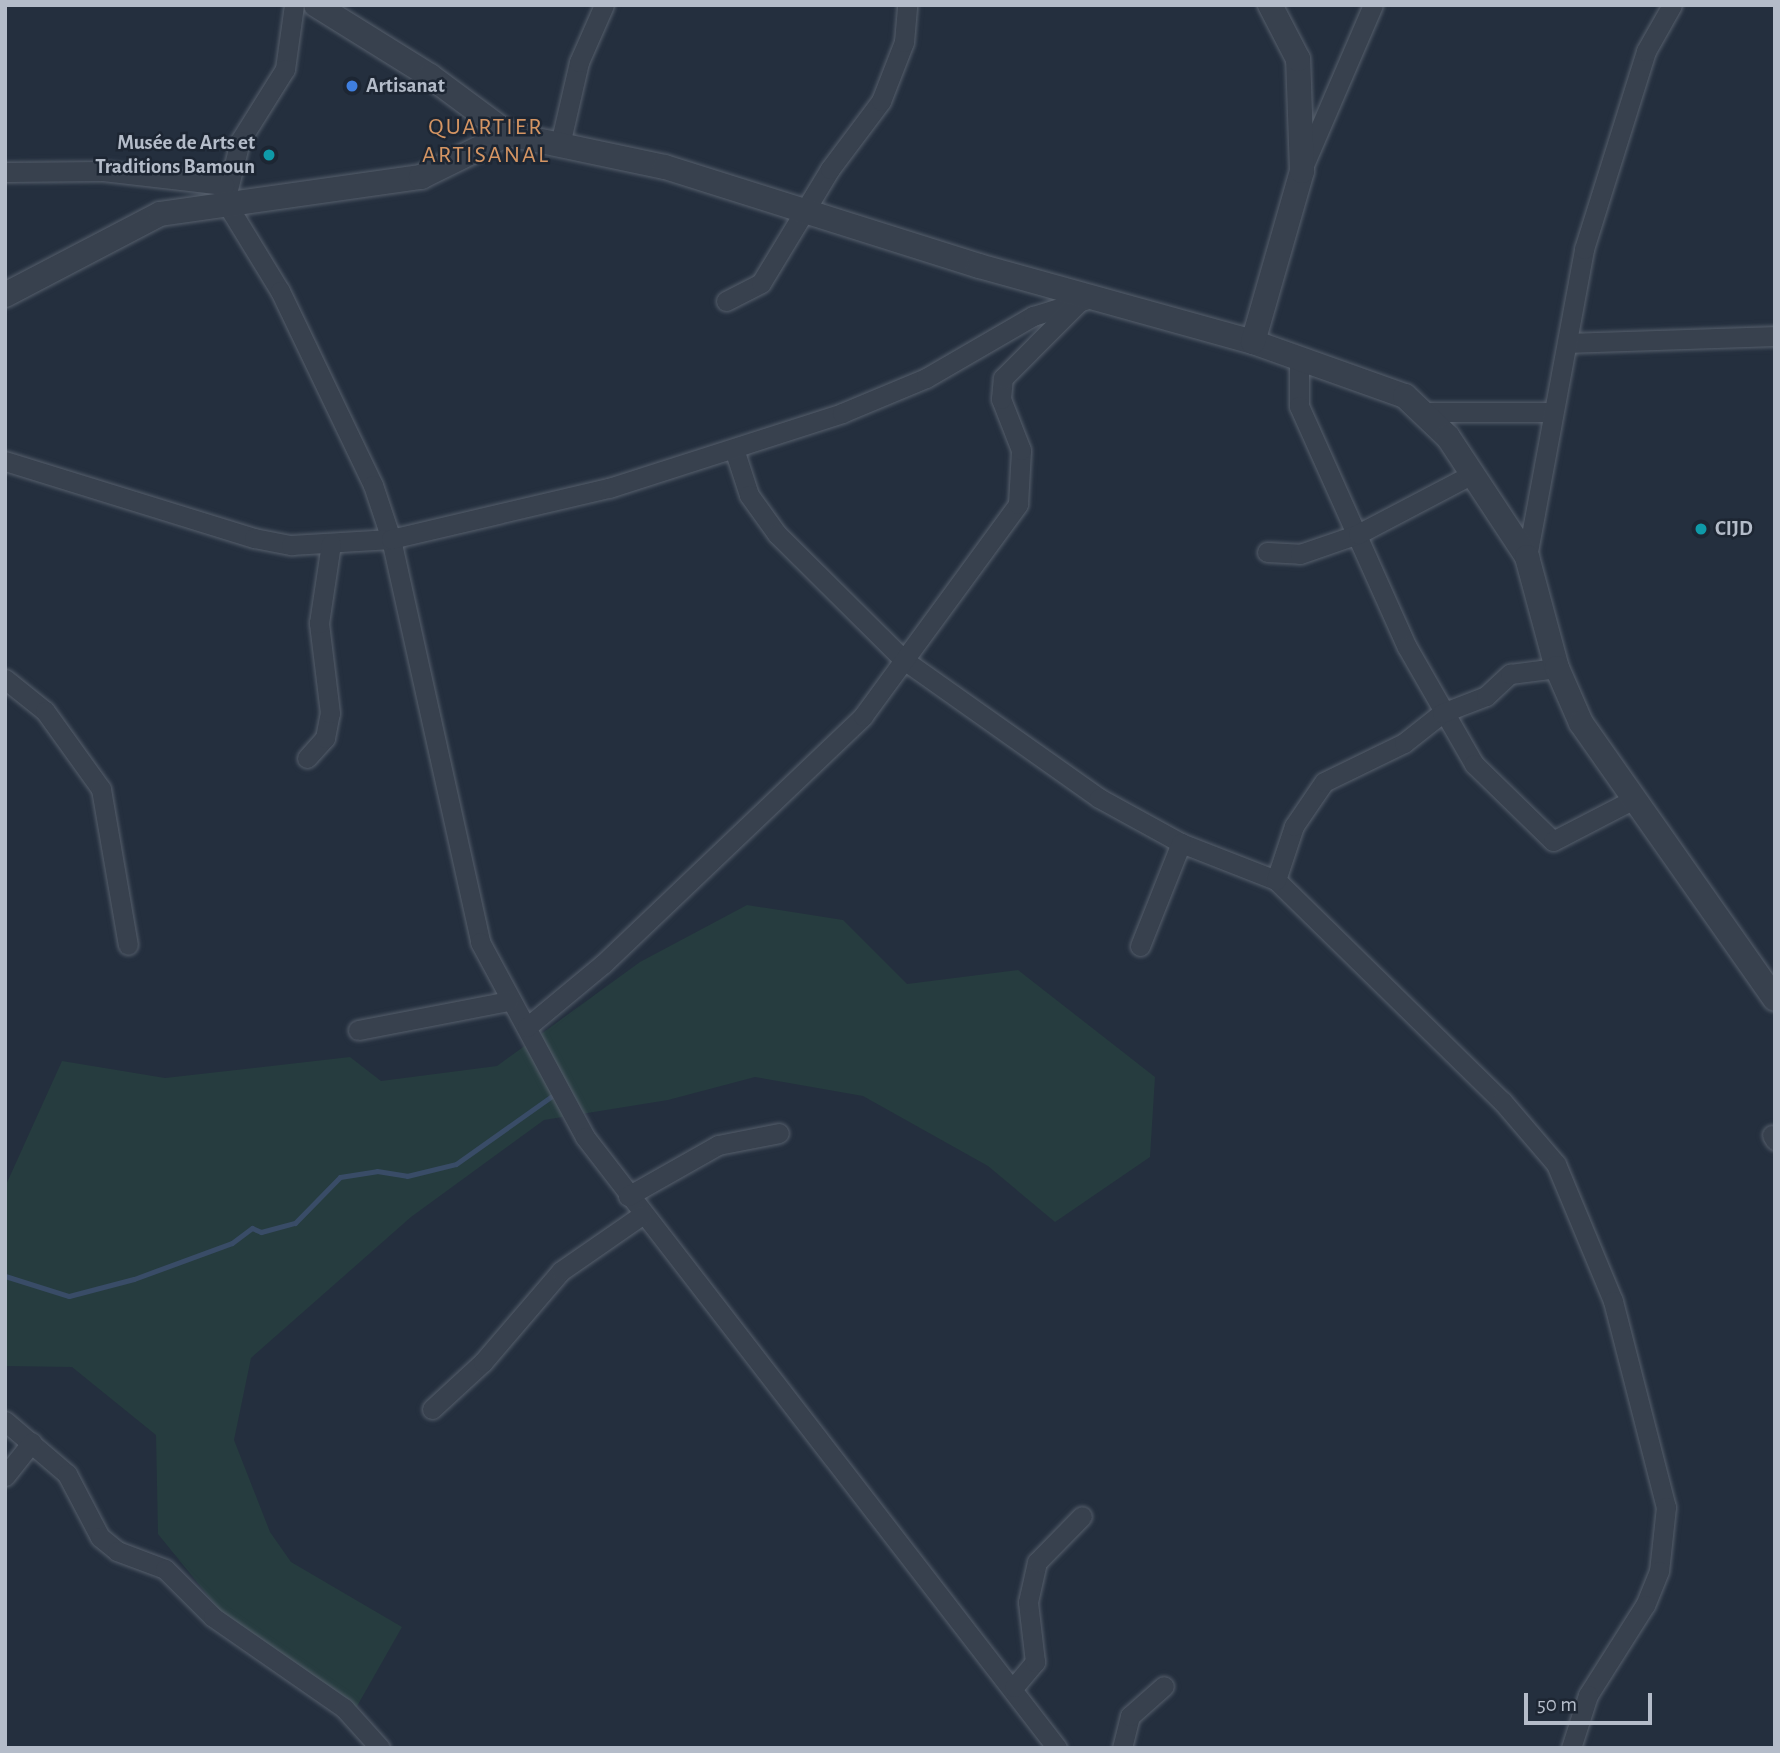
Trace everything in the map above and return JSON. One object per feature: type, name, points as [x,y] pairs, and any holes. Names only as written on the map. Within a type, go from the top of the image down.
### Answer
[{"type":"street","points":[[294,5],[285,69],[240,141],[224,193],[280,291],[373,485],[391,539],[480,942],[508,1002],[527,1027],[585,1137],[642,1215],[1014,1687],[1057,1748]]},
{"type":"street","points":[[316,5],[430,76],[508,134],[561,140],[1085,301],[1253,342],[1405,396],[1425,412],[1474,473],[1527,557],[1557,668],[1581,723],[1775,999]]},
{"type":"street","points":[[561,140],[579,62],[604,5]]},
{"type":"street","points":[[726,301],[761,283],[881,101],[904,42],[907,5]]},
{"type":"street","points":[[1270,5],[1298,59],[1302,171]]},
{"type":"street","points":[[1253,342],[1302,171],[1373,5]]},
{"type":"street","points":[[1527,557],[1550,412],[1568,343],[1584,249],[1620,124],[1646,51],[1672,5]]},
{"type":"street","points":[[5,295],[160,214],[224,193],[421,177],[508,134]]},
{"type":"street","points":[[5,172],[103,172],[224,193]]},
{"type":"street","points":[[5,461],[204,527],[290,545],[391,539],[558,502],[734,449],[914,383],[1033,316],[1085,301]]},
{"type":"street","points":[[527,1027],[783,796],[863,716],[1018,504],[1024,473],[1001,399],[1003,379],[1085,301]]},
{"type":"street","points":[[1568,343],[1775,336]]},
{"type":"street","points":[[1299,359],[1299,406],[1442,713],[1486,779],[1553,841],[1634,799]]},
{"type":"street","points":[[1425,412],[1550,412]]},
{"type":"street","points":[[734,449],[749,495],[777,534],[904,660],[1099,799],[1181,843],[1276,880],[1534,1135],[1587,1227],[1614,1301],[1653,1438],[1666,1541],[1645,1605],[1588,1696],[1571,1748]]},
{"type":"street","points":[[1267,552],[1300,554],[1358,534],[1474,473]]},
{"type":"street","points":[[307,758],[325,738],[330,713],[319,623],[331,544]]},
{"type":"street","points":[[1276,880],[1294,826],[1324,782],[1404,743],[1442,713],[1486,696],[1523,668],[1557,668]]},
{"type":"street","points":[[5,679],[51,719],[102,789],[128,945]]},
{"type":"street","points":[[1140,946],[1181,843]]},
{"type":"street","points":[[358,1030],[508,1002]]},
{"type":"street","points":[[628,1196],[718,1145],[779,1133]]},
{"type":"street","points":[[432,1409],[483,1362],[561,1271],[642,1215]]},
{"type":"street","points":[[5,1422],[67,1474],[100,1537],[117,1551],[165,1569],[213,1618],[344,1708],[380,1748]]},
{"type":"street","points":[[5,1476],[32,1442]]},
{"type":"street","points":[[1014,1687],[1035,1661],[1028,1602],[1037,1562],[1082,1516]]},
{"type":"street","points":[[1122,1748],[1130,1716],[1164,1686]]},
{"type":"green space","points":[[747,905],[843,920],[907,984],[1018,970],[1155,1077],[1150,1157],[1055,1222],[988,1166],[863,1096],[755,1077],[668,1100],[544,1120],[411,1217],[251,1358],[234,1440],[270,1532],[291,1562],[402,1627],[356,1708],[222,1613],[158,1534],[156,1435],[72,1367],[5,1366],[5,1187],[62,1061],[165,1078],[350,1057],[381,1081],[497,1066],[640,962]]},
{"type":"waterway","points":[[5,1276],[69,1296],[134,1279],[232,1243],[252,1228],[261,1232],[295,1223],[340,1177],[377,1171],[407,1176],[456,1164],[552,1096]]},
{"type":"place","name":"Artisanat","points":[[352,86]]},
{"type":"place","name":"Musée de Arts et Traditions Bamoun","points":[[269,155]]},
{"type":"place","name":"CIJD","points":[[1701,529]]},
{"type":"district","name":"QUARTIER ARTISANAL","points":[[486,142]]}]
